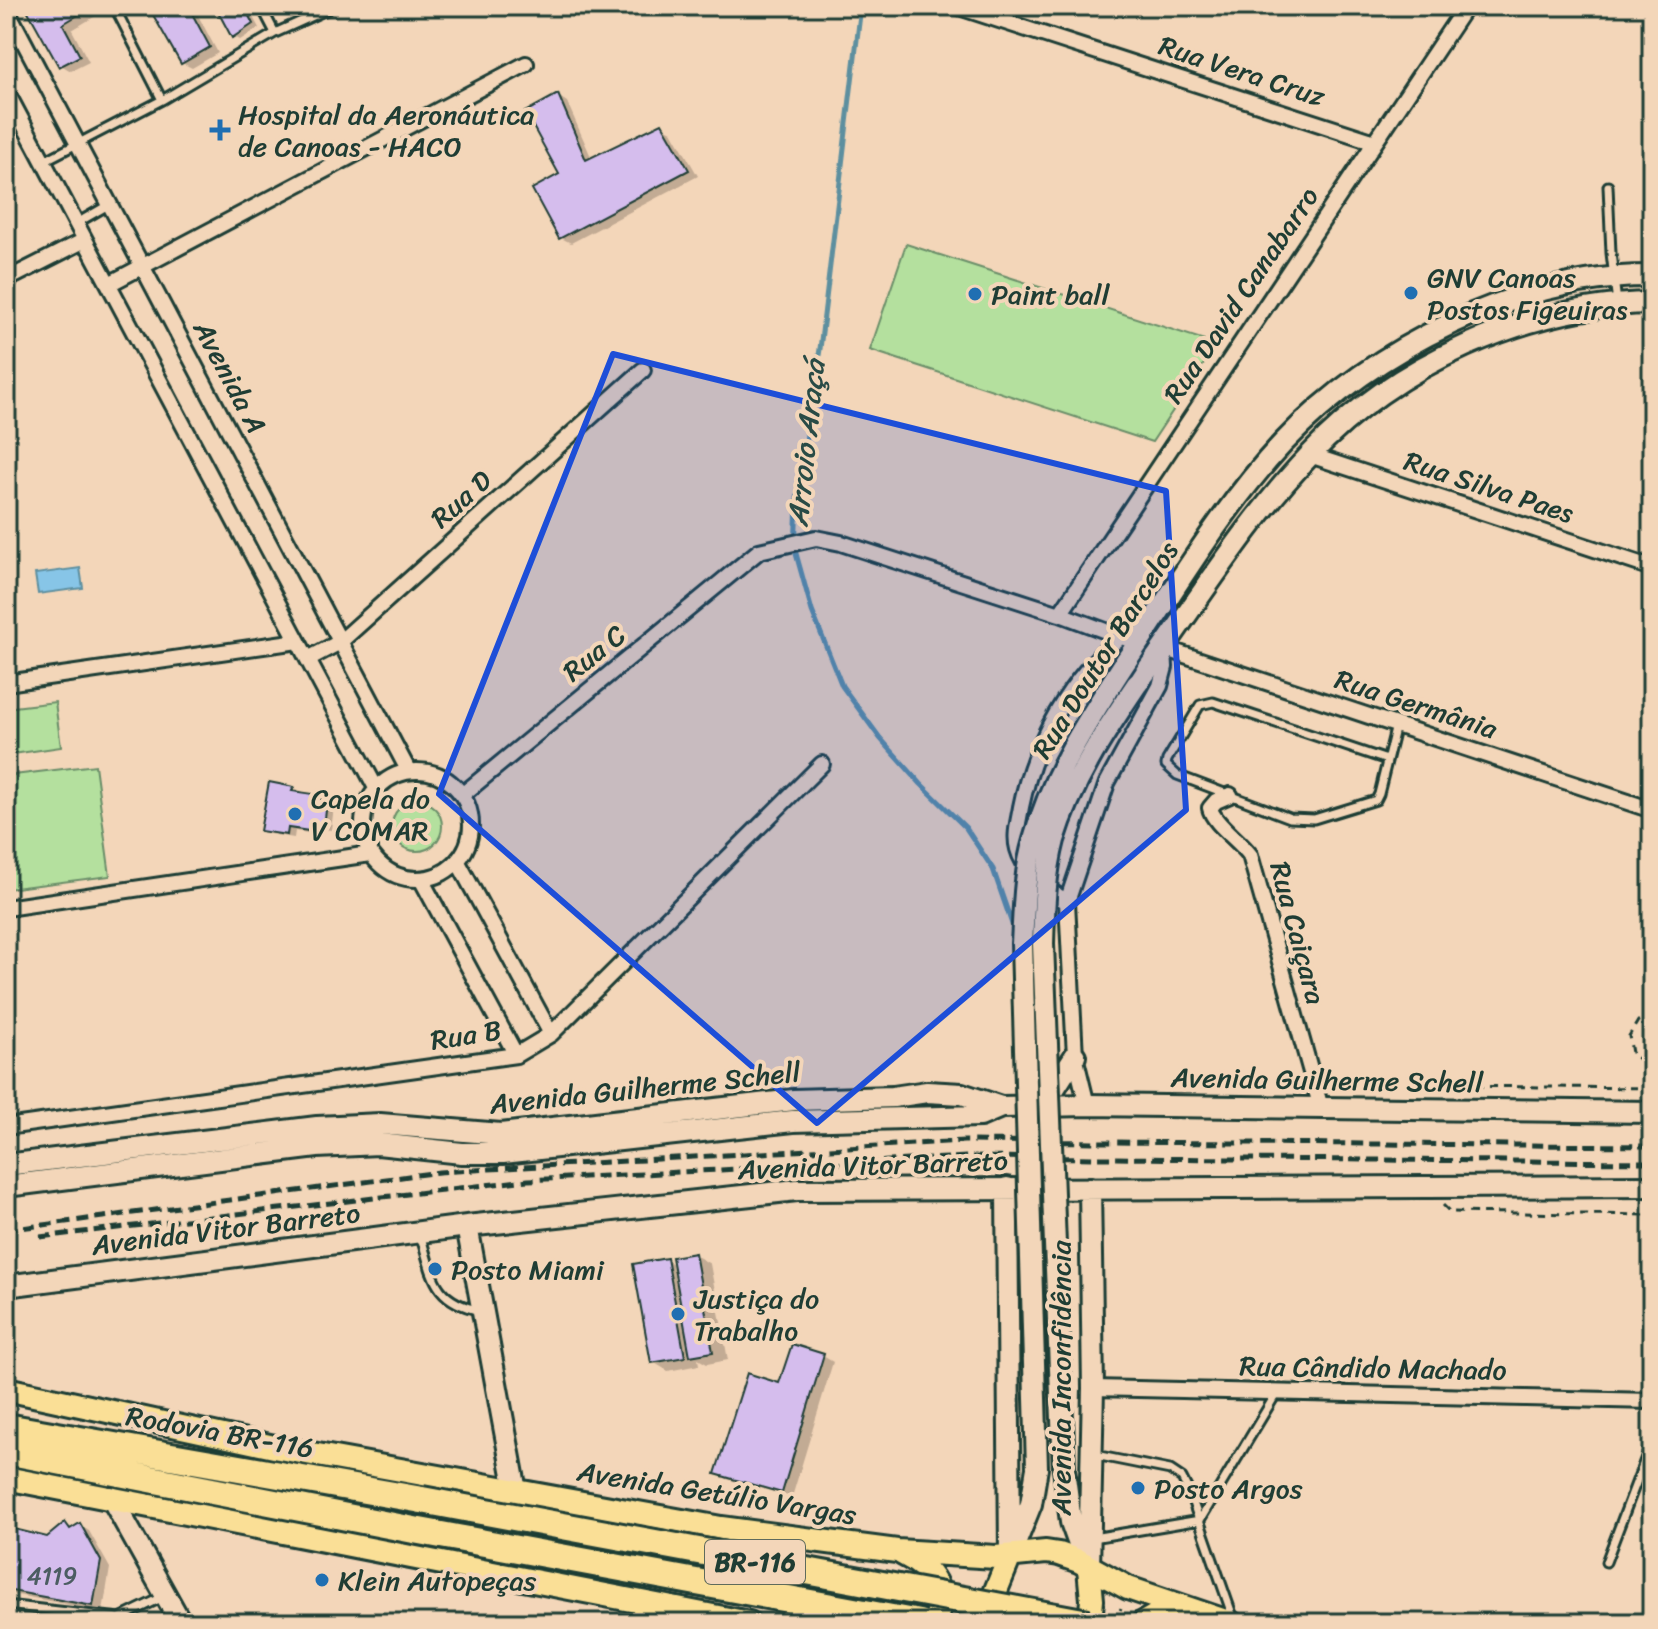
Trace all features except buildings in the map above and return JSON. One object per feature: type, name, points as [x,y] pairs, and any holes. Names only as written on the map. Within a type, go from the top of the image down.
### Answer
[{"type":"highway","name":"Rodovia BR-116","points":[[6,1427],[1089,1623]]},
{"type":"highway","name":"Rodovia BR-116","points":[[6,1451],[919,1623]]},
{"type":"main road","name":"Rua Doutor Barcelos","points":[[1037,1468],[1022,944],[1025,890],[1033,842],[1066,756],[1126,661],[1130,640],[1283,443],[1342,391],[1410,345],[1479,312],[1568,285],[1652,276]]},
{"type":"main road","name":"Rua Doutor Barcelos","points":[[1064,1469],[1043,944],[1045,893],[1054,841],[1085,766],[1137,684],[1270,502],[1310,455],[1367,405],[1449,353],[1532,322],[1574,311],[1652,303]]},
{"type":"main road","points":[[1043,1105],[1075,1056]]},
{"type":"main road","name":"Avenida Guilherme Schell","points":[[6,1186],[317,1147],[378,1144],[462,1153],[503,1153],[793,1121],[894,1107],[945,1092],[1001,1107],[1087,1105],[1652,1112]]},
{"type":"main road","name":"Avenida Guilherme Schell","points":[[6,1165],[317,1127],[380,1124],[501,1134],[794,1100],[894,1107]]},
{"type":"main road","name":"Avenida Vitor Barreto","points":[[6,1286],[467,1226],[797,1190],[1652,1186]]},
{"type":"main road","name":"Avenida Inconfidência","points":[[1007,1188],[1010,1556]]},
{"type":"main road","name":"Avenida Inconfidência","points":[[1089,1623],[1092,1600],[1089,1568],[1093,1388],[1090,1188]]},
{"type":"main road","points":[[467,1226],[516,1491]]},
{"type":"main road","name":"Avenida Getúlio Vargas","points":[[6,1389],[185,1429],[721,1528],[897,1551],[1010,1556],[1046,1552],[1068,1557],[1114,1583],[1233,1623]]},
{"type":"main road","name":"Avenida Inconfidência","points":[[985,1623],[1031,1504],[1037,1468]]},
{"type":"main road","name":"Avenida Inconfidência","points":[[1064,1469],[1071,1522],[1089,1568]]},
{"type":"main road","points":[[6,1478],[749,1623]]},
{"type":"main road","points":[[111,1497],[181,1623]]},
{"type":"main road","points":[[897,1551],[922,1564],[935,1582],[940,1602],[934,1623]]},
{"type":"main road","points":[[1143,1623],[1165,1613],[1194,1612]]},
{"type":"street","name":"Rua Vera Cruz","points":[[956,6],[1375,142]]},
{"type":"street","name":"Rua David Canabarro","points":[[1060,614],[1466,6]]},
{"type":"street","name":"Avenida A","points":[[6,8],[12,34],[78,144],[408,770]]},
{"type":"street","points":[[109,284],[526,64]]},
{"type":"street","points":[[6,91],[376,788]]},
{"type":"street","points":[[6,280],[85,240]]},
{"type":"street","name":"Rua D","points":[[308,659],[340,642],[643,370]]},
{"type":"street","name":"Rua Silva Paes","points":[[1310,455],[1652,568]]},
{"type":"street","name":"Rua C","points":[[462,795],[766,550],[816,538],[841,543],[1060,614]]},
{"type":"street","points":[[1060,614],[1130,640]]},
{"type":"street","points":[[1067,902],[1030,872],[1018,850],[1017,830],[1024,794],[1034,758],[1075,685],[1094,661],[1130,640]]},
{"type":"street","points":[[6,683],[298,641]]},
{"type":"street","points":[[1087,1105],[1075,1056],[1067,902],[1107,783],[1160,686],[1165,667],[1164,648]]},
{"type":"street","name":"Rua Germânia","points":[[1164,648],[1652,810]]},
{"type":"street","name":"Rua B","points":[[6,1127],[516,1055],[551,1034],[822,764]]},
{"type":"street","points":[[408,770],[424,770],[452,783],[462,795],[469,809],[469,839],[458,862],[438,875],[421,879],[392,874],[370,854],[362,820],[367,802],[376,788],[391,776],[408,770]]},
{"type":"street","name":"Rua Caiçara","points":[[1230,795],[1216,801],[1210,808],[1212,818],[1250,855],[1321,1108]]},
{"type":"street","points":[[6,908],[370,854]]},
{"type":"street","points":[[458,862],[551,1034]]},
{"type":"street","points":[[421,879],[516,1055]]},
{"type":"street","name":"Rua Cândido Machado","points":[[1093,1388],[1652,1401]]},
{"type":"lane","points":[[114,6],[162,100]]},
{"type":"lane","points":[[261,6],[275,33]]},
{"type":"lane","points":[[43,161],[162,100],[275,33],[335,6]]},
{"type":"lane","points":[[1608,186],[1613,278],[1618,306]]},
{"type":"lane","points":[[76,223],[110,204]]},
{"type":"lane","points":[[1387,760],[1213,702],[1205,702],[1200,705],[1166,765],[1177,775],[1290,818],[1314,819],[1376,800],[1387,760],[1396,725]]},
{"type":"lane","points":[[420,1232],[433,1277],[444,1296],[460,1307],[481,1311]]},
{"type":"lane","points":[[1090,1538],[1200,1520],[1277,1392]]},
{"type":"lane","points":[[1606,1562],[1652,1441]]},
{"type":"lane","points":[[1092,1454],[1170,1470],[1182,1478],[1200,1520],[1233,1623]]},
{"type":"lane","points":[[6,1605],[119,1620],[165,1596]]},
{"type":"path","points":[[1652,1015],[1638,1021],[1629,1036],[1632,1053],[1643,1063],[1652,1065]]},
{"type":"path","points":[[1451,1086],[1652,1088]]},
{"type":"path","points":[[1425,1187],[1450,1212],[1652,1215]]},
{"type":"highlighted area","points":[[613,354],[1166,491],[1186,810],[817,1123],[439,794]]},
{"type":"green space","name":"Paint ball","points":[[906,244],[1217,344],[1152,442],[870,350]]},
{"type":"green space","points":[[55,702],[61,747],[6,755],[6,708]]},
{"type":"green space","points":[[95,765],[110,876],[6,889],[6,776]]},
{"type":"green space","points":[[417,801],[435,808],[442,826],[435,844],[417,851],[399,844],[392,826],[399,808]]},
{"type":"water","points":[[80,568],[83,588],[38,594],[35,574]]},
{"type":"waterway","name":"Arroio Araçá","points":[[861,6],[820,349],[797,500],[795,550],[812,611],[842,686],[880,738],[966,828],[993,869],[1013,927]]},
{"type":"waterway","name":"Arroio Araçá","points":[[1034,1033],[1038,1102]]},
{"type":"railway","points":[[6,1230],[439,1172],[964,1141],[1652,1146]]},
{"type":"railway","points":[[40,1237],[528,1180],[966,1157],[1652,1162]]},
{"type":"place","name":"Hospital da Aeronáutica de Canoas - HACO","points":[[220,130]]},
{"type":"place","name":"GNV Canoas Postos Figeuiras","points":[[1411,293]]},
{"type":"place","name":"Paint ball","points":[[975,294]]},
{"type":"place","name":"Capela do V COMAR","points":[[295,814]]},
{"type":"place","name":"Posto Miami","points":[[435,1269]]},
{"type":"place","name":"Justiça do Trabalho","points":[[678,1314]]},
{"type":"place","name":"Posto Argos","points":[[1138,1488]]},
{"type":"place","name":"Klein Autopeças","points":[[322,1580]]}]
